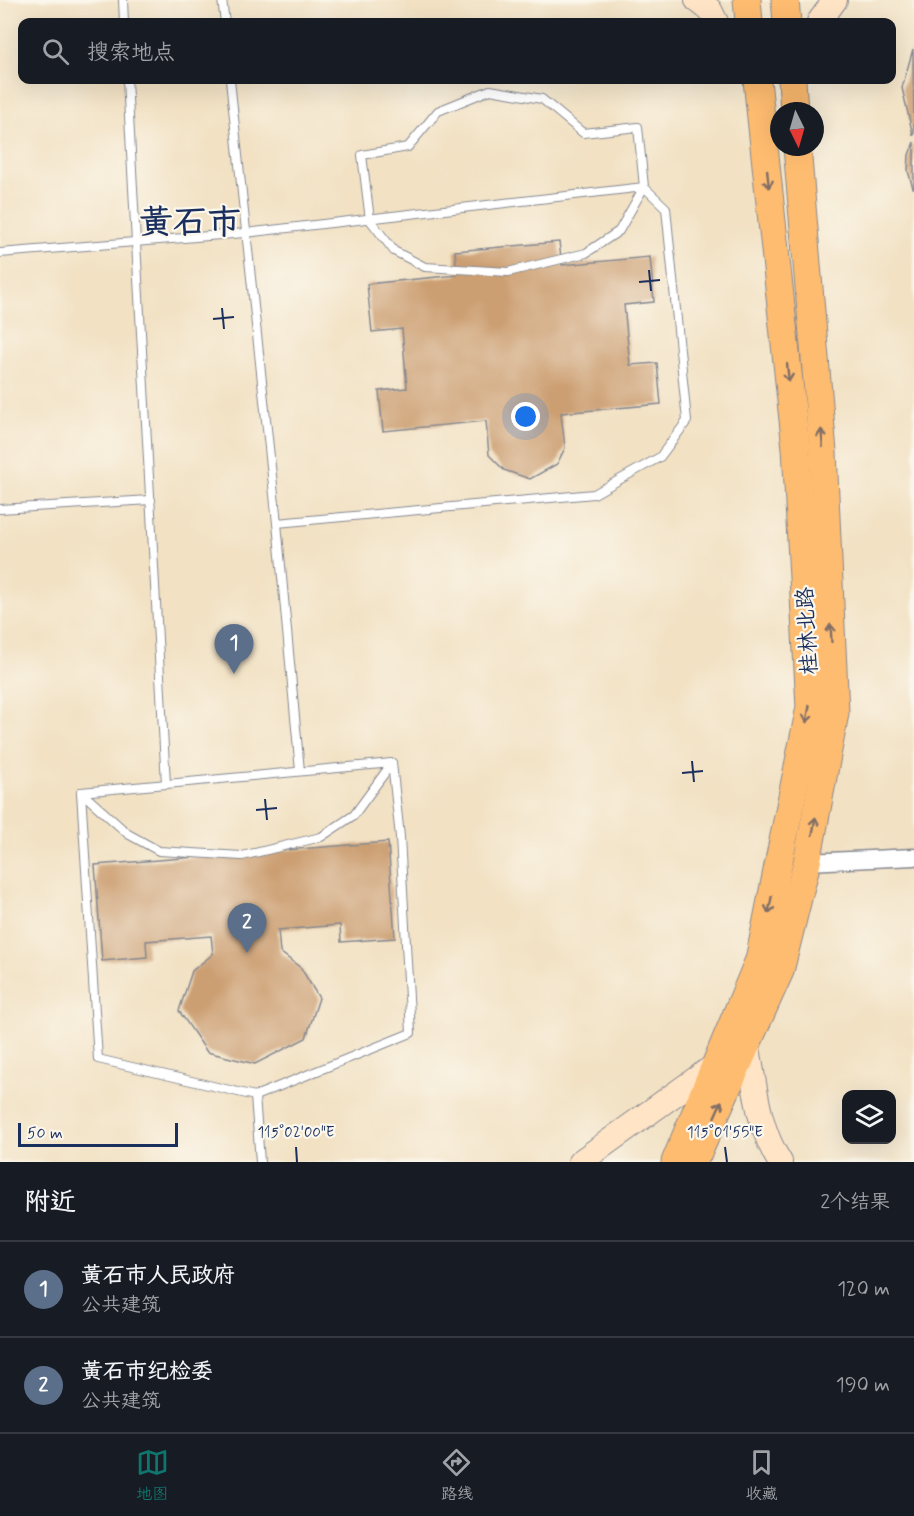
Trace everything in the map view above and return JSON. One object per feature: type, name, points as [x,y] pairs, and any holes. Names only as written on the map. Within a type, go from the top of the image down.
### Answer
[{"type":"main road","points":[[747,0],[749,18]]},
{"type":"main road","points":[[785,0],[787,18]]},
{"type":"main road","name":"桂林北路","points":[[675,1162],[759,960],[810,706],[796,448],[757,84]]},
{"type":"main road","name":"桂林北路","points":[[694,1162],[780,971],[807,862],[835,712],[823,452],[798,156]]},
{"type":"street","points":[[697,0],[710,10],[714,18]]},
{"type":"street","points":[[822,18],[835,0]]},
{"type":"street","points":[[748,84],[760,108]]},
{"type":"street","points":[[807,862],[914,857]]},
{"type":"street","points":[[747,1043],[761,1120],[769,1143],[780,1162]]},
{"type":"street","points":[[580,1162],[714,1066]]},
{"type":"lane","points":[[123,0],[124,18]]},
{"type":"lane","points":[[222,0],[224,18]]},
{"type":"lane","points":[[127,84],[166,784]]},
{"type":"lane","points":[[230,84],[277,523],[300,771]]},
{"type":"lane","points":[[490,90],[542,99],[583,133],[638,127],[644,188],[619,231],[586,253],[508,272],[425,267],[394,251],[370,220],[362,155],[408,147],[438,111],[490,90]]},
{"type":"lane","points":[[0,253],[245,233],[644,188],[666,208],[687,421],[660,457],[594,494],[277,523]]},
{"type":"lane","points":[[0,509],[151,500]]},
{"type":"lane","points":[[81,792],[392,763]]},
{"type":"lane","points":[[81,792],[128,834],[159,851],[243,856],[321,837],[354,814],[392,763]]},
{"type":"lane","points":[[81,792],[98,1059],[255,1096],[411,1033],[400,837],[392,763]]},
{"type":"lane","points":[[255,1096],[261,1162]]},
{"type":"building","points":[[913,49],[914,135],[902,88]]},
{"type":"building","points":[[914,142],[913,188],[908,171],[909,155]]},
{"type":"building","points":[[559,242],[562,265],[650,257],[654,302],[624,305],[630,365],[657,363],[661,404],[561,413],[565,448],[557,464],[530,479],[504,470],[489,455],[486,421],[383,431],[379,391],[407,388],[402,329],[372,332],[367,284],[457,275],[455,251]]},
{"type":"building","points":[[388,842],[395,938],[341,942],[340,925],[278,930],[280,952],[301,968],[319,998],[306,1038],[255,1064],[207,1052],[179,1011],[192,971],[213,954],[211,936],[146,941],[147,957],[102,961],[95,865]]},
{"type":"place","name":"黄石市人民政府","points":[[234,674]]},
{"type":"place","name":"黄石市纪检委","points":[[247,953]]},
{"type":"district","name":"黄石市","points":[[190,221]]}]
